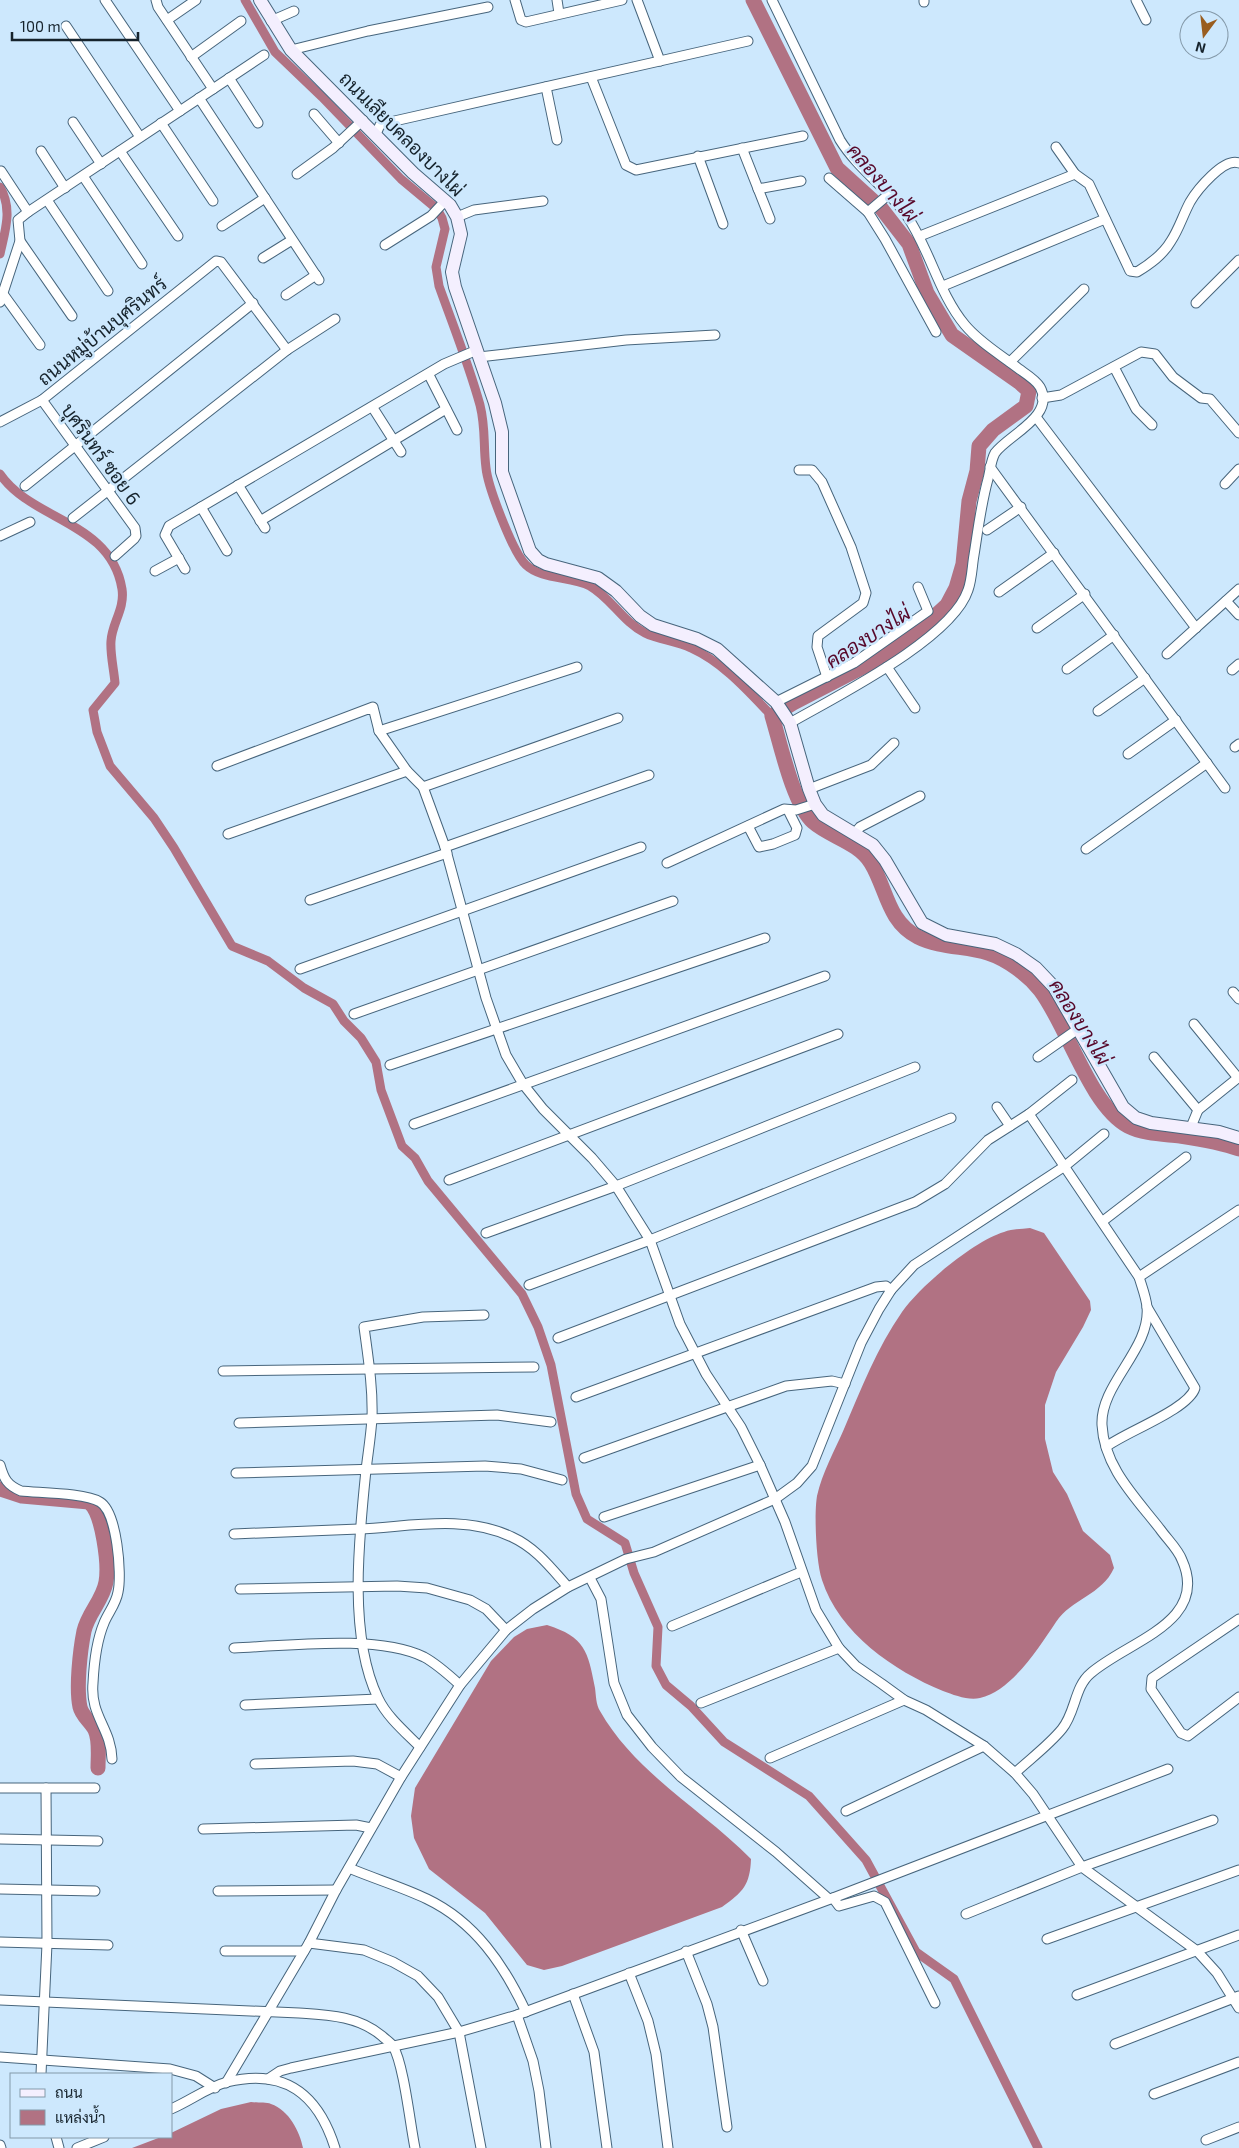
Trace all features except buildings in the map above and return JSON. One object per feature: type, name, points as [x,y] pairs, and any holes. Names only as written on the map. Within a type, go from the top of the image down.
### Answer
[{"type":"street","points":[[105,0],[180,111]]},
{"type":"street","points":[[156,0],[167,20],[213,89]]},
{"type":"street","points":[[167,20],[196,0]]},
{"type":"street","name":"ถนนเลียบคลองบางไผ่","points":[[260,0],[271,21],[291,50],[360,123],[376,134],[413,173],[440,206],[457,217],[461,234],[452,272],[455,287],[475,354],[502,432],[502,472],[530,551],[538,560],[598,578],[616,591],[640,616],[654,625],[697,639],[717,649],[783,712]]},
{"type":"street","points":[[515,0],[519,16],[521,20],[526,22],[601,2],[622,0]]},
{"type":"street","points":[[557,0],[559,13]]},
{"type":"street","points":[[637,0],[660,61]]},
{"type":"street","points":[[772,0],[840,140],[851,157],[905,214],[920,236],[955,311],[966,326],[1040,388],[1042,398],[1036,417],[1023,430],[1005,442],[994,454],[982,502],[968,590],[958,609],[917,648],[887,667],[783,712]]},
{"type":"street","points":[[1136,0],[1146,20]]},
{"type":"street","points":[[291,50],[368,31],[488,7]]},
{"type":"street","points":[[271,21],[294,11]]},
{"type":"street","points":[[192,57],[241,21]]},
{"type":"street","points":[[66,26],[140,137]]},
{"type":"street","points":[[376,134],[380,125],[748,41]]},
{"type":"street","points":[[40,345],[1,298],[20,241],[18,220],[264,55]]},
{"type":"street","points":[[591,77],[626,165],[630,169],[636,170],[803,136]]},
{"type":"street","points":[[229,78],[258,123]]},
{"type":"street","points":[[546,87],[557,140]]},
{"type":"street","points":[[199,98],[318,277],[286,294]]},
{"type":"street","points":[[314,114],[339,143]]},
{"type":"street","points":[[73,122],[101,164]]},
{"type":"street","points":[[297,174],[339,143],[360,123]]},
{"type":"street","points":[[161,124],[213,201]]},
{"type":"street","points":[[1056,147],[1075,174],[1089,184],[1130,271],[1137,272],[1160,256],[1171,241],[1190,202],[1202,186],[1226,163],[1234,161],[1239,163]]},
{"type":"street","points":[[742,148],[770,219]]},
{"type":"street","points":[[41,151],[65,188]]},
{"type":"street","points":[[120,151],[178,236]]},
{"type":"street","points":[[698,156],[723,224]]},
{"type":"street","points":[[1,171],[28,212]]},
{"type":"street","points":[[920,236],[1075,174]]},
{"type":"street","points":[[83,176],[142,264]]},
{"type":"street","points":[[829,178],[869,211],[936,332]]},
{"type":"street","points":[[758,189],[801,181]]},
{"type":"street","points":[[869,211],[887,196]]},
{"type":"street","points":[[222,226],[265,198]]},
{"type":"street","points":[[47,200],[108,291]]},
{"type":"street","points":[[457,217],[474,210],[543,201]]},
{"type":"street","points":[[385,245],[440,206]]},
{"type":"street","points":[[943,286],[1105,219]]},
{"type":"street","points":[[263,258],[292,240]]},
{"type":"street","points":[[20,241],[72,316]]},
{"type":"street","points":[[1196,302],[1239,260]]},
{"type":"street","name":"ถนนหมู่บ้านบุศรินทร์","points":[[0,422],[42,400],[214,262],[222,262],[253,304]]},
{"type":"street","points":[[1010,362],[1084,289]]},
{"type":"street","points":[[25,486],[73,445],[253,304],[287,350]]},
{"type":"street","points":[[73,518],[287,350],[335,319]]},
{"type":"street","points":[[186,569],[165,532],[169,526],[453,360],[475,354],[626,340],[715,335]]},
{"type":"street","points":[[1042,398],[1061,394],[1141,352],[1152,352],[1173,377],[1201,398],[1210,399],[1239,433]]},
{"type":"street","points":[[1114,367],[1136,409],[1152,425]]},
{"type":"street","points":[[429,375],[457,430]]},
{"type":"street","name":"บุศรินทร์ ซอย 6","points":[[42,400],[135,528],[136,536],[134,539],[115,556]]},
{"type":"street","points":[[372,408],[401,452]]},
{"type":"street","points":[[238,485],[262,524],[393,439],[446,409]]},
{"type":"street","points":[[1036,417],[1196,628]]},
{"type":"street","points":[[990,468],[1021,507],[1225,788]]},
{"type":"street","points":[[1225,484],[1239,469]]},
{"type":"street","points":[[799,470],[812,470],[822,482],[851,547],[866,593],[865,600],[860,606],[818,636],[817,647],[826,677]]},
{"type":"street","points":[[201,507],[227,551]]},
{"type":"street","points":[[988,530],[1021,507]]},
{"type":"street","points":[[0,536],[30,522]]},
{"type":"street","points":[[999,592],[1054,552]]},
{"type":"street","points":[[155,571],[179,558]]},
{"type":"street","points":[[783,712],[826,677],[854,663],[928,611],[918,587]]},
{"type":"street","points":[[1167,654],[1239,589]]},
{"type":"street","points":[[1037,628],[1084,594]]},
{"type":"street","points":[[1226,601],[1239,615]]},
{"type":"street","points":[[1067,669],[1114,635]]},
{"type":"street","points":[[379,732],[578,667]]},
{"type":"street","points":[[887,667],[915,708]]},
{"type":"street","points":[[1098,711],[1145,678]]},
{"type":"street","points":[[217,766],[373,707],[379,732],[407,771],[423,787],[446,850],[479,969],[506,1055],[523,1084],[543,1109],[616,1186],[650,1240],[680,1324],[741,1427],[760,1465],[775,1499],[816,1610],[839,1648],[856,1666],[904,1700],[934,1714],[984,1746],[1015,1772],[1047,1815],[1082,1868],[1197,1951],[1236,1997],[1239,2008]]},
{"type":"street","points":[[783,712],[810,789]]},
{"type":"street","points":[[423,787],[618,718]]},
{"type":"street","points":[[1128,754],[1176,720]]},
{"type":"street","points":[[748,826],[759,847],[773,844],[795,835],[801,808],[810,789],[871,765],[894,743]]},
{"type":"street","points":[[1086,849],[1207,763]]},
{"type":"street","points":[[228,834],[407,771]]},
{"type":"street","points":[[310,900],[649,775]]},
{"type":"street","points":[[855,833],[860,827],[920,796]]},
{"type":"street","points":[[667,863],[784,809],[801,808],[823,815],[873,845],[885,860],[922,924],[946,935],[995,944],[1016,954],[1036,968],[1054,986],[1076,1030],[1123,1107],[1136,1118],[1151,1123],[1191,1127],[1239,1138]]},
{"type":"street","points":[[300,969],[641,847]]},
{"type":"street","points":[[354,1014],[673,901]]},
{"type":"street","points":[[390,1065],[765,938]]},
{"type":"street","points":[[414,1124],[825,976]]},
{"type":"street","points":[[1191,1127],[1198,1110],[1239,1077],[1194,1024]]},
{"type":"street","points":[[1038,1057],[1076,1030]]},
{"type":"street","points":[[449,1180],[838,1034]]},
{"type":"street","points":[[1154,1057],[1198,1110]]},
{"type":"street","points":[[486,1233],[616,1186],[915,1067]]},
{"type":"street","points":[[558,1338],[916,1202],[945,1184],[988,1140],[1029,1114],[1072,1080]]},
{"type":"street","points":[[997,1107],[1010,1126]]},
{"type":"street","points":[[1029,1114],[1139,1277],[1147,1307],[1192,1383],[1193,1392],[1172,1410],[1106,1447]]},
{"type":"street","points":[[529,1285],[650,1240],[951,1118]]},
{"type":"street","points":[[226,2083],[267,2011],[310,1943],[336,1890],[400,1777],[460,1685],[506,1630],[533,1609],[568,1587],[626,1559],[654,1552],[775,1499],[797,1483],[812,1466],[861,1343],[878,1309],[891,1290],[914,1265],[1065,1166],[1104,1134]]},
{"type":"street","points":[[1103,1221],[1186,1157]]},
{"type":"street","points":[[1139,1277],[1239,1210]]},
{"type":"street","points":[[576,1397],[876,1287],[886,1286],[891,1290]]},
{"type":"street","points":[[1015,1772],[1063,1729],[1072,1711],[1079,1688],[1091,1673],[1139,1642],[1181,1611],[1188,1594],[1189,1578],[1182,1558],[1116,1471],[1106,1447],[1102,1425],[1104,1408],[1137,1346],[1147,1307]]},
{"type":"street","points":[[420,1746],[398,1726],[378,1700],[367,1669],[362,1644],[358,1587],[360,1529],[372,1419],[370,1368],[364,1327],[423,1317],[484,1315]]},
{"type":"street","points":[[223,1372],[370,1368],[534,1367]]},
{"type":"street","points":[[584,1458],[786,1386],[832,1381],[845,1384]]},
{"type":"street","points":[[239,1423],[497,1415],[551,1422]]},
{"type":"street","points":[[0,1465],[5,1480],[13,1488],[20,1491],[93,1498],[107,1508],[118,1551],[120,1584],[118,1596],[98,1639],[92,1693],[96,1717],[112,1743],[112,1759]]},
{"type":"street","points":[[604,1517],[760,1465]]},
{"type":"street","points":[[236,1473],[485,1466],[522,1469],[562,1480]]},
{"type":"street","points":[[234,1534],[360,1529],[444,1523],[480,1527],[512,1537],[541,1555],[568,1587]]},
{"type":"street","points":[[672,1626],[801,1572]]},
{"type":"street","points":[[590,1578],[601,1599],[614,1683],[627,1715],[652,1747],[681,1777],[776,1852],[839,1906],[874,1896],[885,1902],[934,2003]]},
{"type":"street","points":[[240,1589],[404,1586],[445,1591],[470,1600],[486,1609],[506,1630]]},
{"type":"street","points":[[1239,1619],[1152,1678],[1151,1689],[1181,1733],[1188,1736],[1239,1697]]},
{"type":"street","points":[[234,1648],[384,1645],[422,1657],[434,1663],[460,1685]]},
{"type":"street","points":[[701,1704],[839,1648]]},
{"type":"street","points":[[244,1705],[378,1700]]},
{"type":"street","points":[[770,1758],[904,1700]]},
{"type":"street","points":[[846,1811],[984,1746]]},
{"type":"street","points":[[255,1764],[360,1762],[377,1764],[400,1777]]},
{"type":"street","points":[[268,2079],[280,2071],[291,2068],[459,2032],[522,2013],[831,1898],[1168,1769]]},
{"type":"street","points":[[0,1788],[95,1788]]},
{"type":"street","points":[[41,2073],[47,1944],[46,1788]]},
{"type":"street","points":[[966,1914],[1082,1868],[1213,1820]]},
{"type":"street","points":[[203,1829],[356,1825],[371,1828]]},
{"type":"street","points":[[0,1840],[98,1841]]},
{"type":"street","points":[[349,1868],[428,1899],[456,1916],[482,1940],[504,1969],[522,2013],[539,2091],[546,2148]]},
{"type":"street","points":[[1047,1939],[1239,1870]]},
{"type":"street","points":[[0,1889],[95,1891]]},
{"type":"street","points":[[218,1891],[336,1890]]},
{"type":"street","points":[[741,1930],[762,1981]]},
{"type":"street","points":[[1077,1995],[1239,1935]]},
{"type":"street","points":[[0,1942],[108,1945]]},
{"type":"street","points":[[310,1943],[364,1950],[393,1962],[418,1976],[443,2005],[459,2032],[482,2148]]},
{"type":"street","points":[[225,1950],[304,1951]]},
{"type":"street","points":[[686,1951],[707,2004],[713,2028],[727,2127]]},
{"type":"street","points":[[629,1973],[648,2021],[656,2054],[668,2148]]},
{"type":"street","points":[[573,1994],[594,2052],[607,2148]]},
{"type":"street","points":[[1115,2044],[1236,1997]]},
{"type":"street","points":[[0,2000],[267,2011],[336,2016],[355,2020],[373,2029],[393,2046],[401,2070],[415,2148]]},
{"type":"street","points":[[0,2057],[170,2069],[196,2076],[214,2088]]},
{"type":"street","points":[[1154,2094],[1239,2062]]},
{"type":"street","points":[[172,2109],[226,2083],[268,2079],[296,2088],[308,2098],[325,2120],[335,2148]]},
{"type":"street","points":[[1206,2140],[1239,2127]]},
{"type":"street","points":[[77,2148],[102,2138]]},
{"type":"water","points":[[1030,1228],[1044,1233],[1090,1301],[1091,1310],[1056,1372],[1045,1405],[1045,1439],[1053,1472],[1067,1494],[1083,1531],[1110,1555],[1114,1568],[1102,1585],[1062,1614],[1024,1667],[1003,1687],[992,1694],[980,1698],[966,1698],[943,1691],[906,1673],[871,1648],[841,1617],[830,1599],[822,1580],[818,1562],[816,1538],[817,1496],[825,1470],[870,1369],[902,1312],[935,1277],[978,1244],[1007,1231]]},
{"type":"water","points":[[547,1625],[570,1635],[583,1647],[590,1664],[599,1709],[632,1754],[751,1859],[749,1875],[744,1887],[722,1907],[562,1966],[544,1970],[527,1965],[485,1913],[429,1869],[414,1838],[411,1816],[415,1788],[491,1661],[514,1637],[527,1629]]},
{"type":"water","points":[[251,2102],[269,2103],[283,2111],[293,2122],[303,2148],[132,2148],[158,2138],[172,2138],[172,2133],[221,2109]]},
{"type":"waterway","points":[[245,0],[275,52],[322,97],[401,179],[437,209],[442,218],[445,229],[436,267],[439,286],[480,405],[486,468],[491,489],[508,534],[526,565],[548,576],[590,586],[630,623],[645,633],[686,646],[703,654],[735,678],[772,716]]},
{"type":"waterway","name":"คลองบางไผ่","points":[[753,0],[837,168],[881,208],[909,244],[927,293],[952,335],[1029,391],[1026,406],[993,430],[979,446],[977,471],[969,501],[963,564],[956,588],[947,605],[911,638],[878,659],[793,703],[772,716],[788,772],[799,802],[813,822],[859,850],[871,863],[889,904],[900,922],[908,930],[926,941],[988,953],[1010,963],[1029,979],[1040,990],[1050,1005],[1080,1064],[1102,1101],[1114,1116],[1128,1126],[1140,1131],[1225,1144],[1239,1149]]},
{"type":"waterway","points":[[0,187],[4,195],[7,212],[6,228],[0,254]]},
{"type":"waterway","points":[[0,474],[14,490],[31,502],[87,535],[103,549],[115,566],[122,589],[122,603],[111,641],[115,683],[93,710],[97,732],[110,766],[154,818],[232,946],[268,961],[304,988],[333,1004],[344,1021],[361,1038],[376,1062],[381,1090],[402,1146],[415,1158],[428,1181],[522,1294],[538,1327],[551,1365],[576,1494],[587,1519],[625,1543],[634,1573],[658,1627],[656,1666],[666,1685],[691,1706],[724,1742],[809,1796],[866,1860],[916,1952],[954,1979],[1038,2148]]},
{"type":"waterway","points":[[0,1489],[22,1496],[89,1502],[98,1517],[106,1552],[107,1574],[102,1595],[84,1631],[78,1680],[81,1710],[98,1738],[98,1768]]}]
